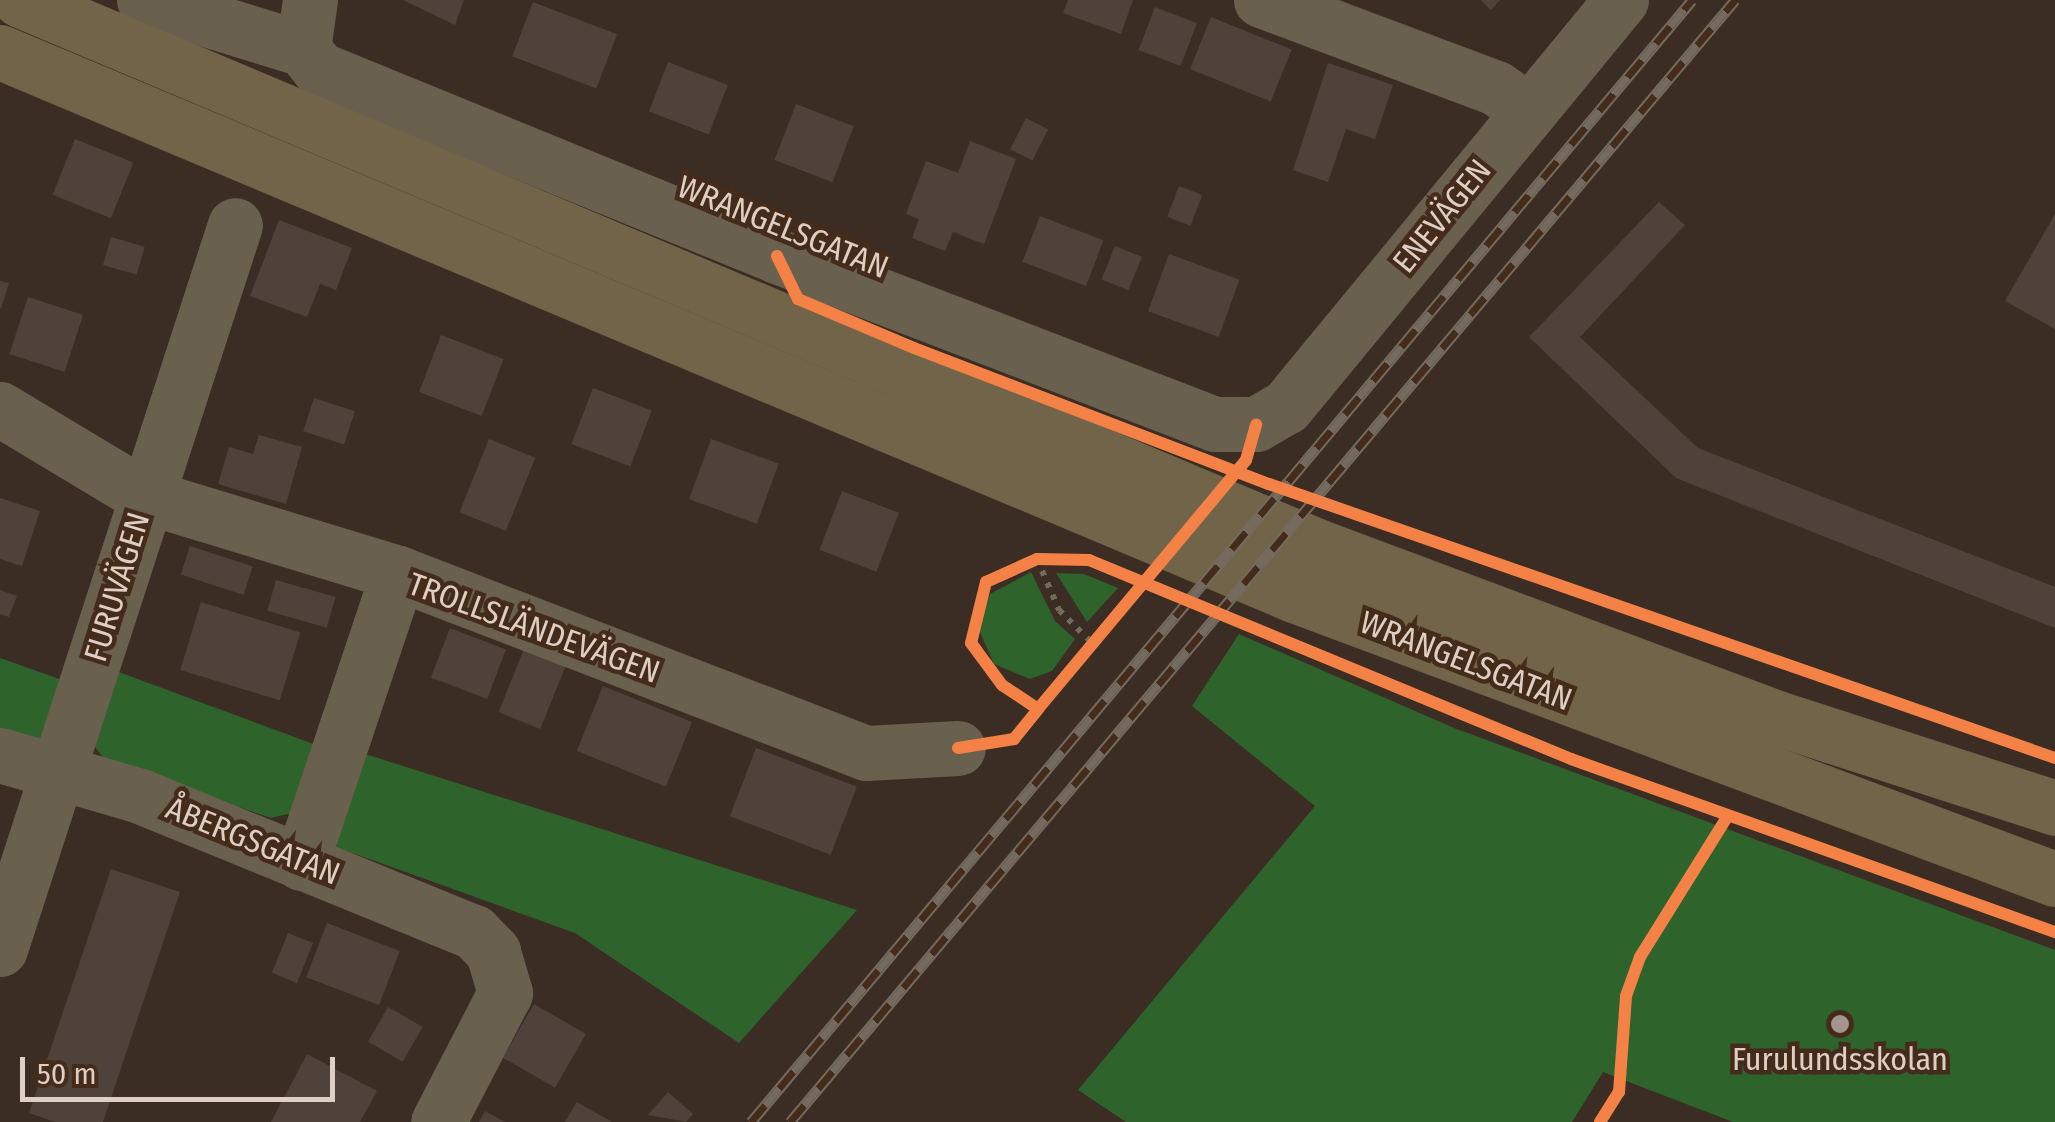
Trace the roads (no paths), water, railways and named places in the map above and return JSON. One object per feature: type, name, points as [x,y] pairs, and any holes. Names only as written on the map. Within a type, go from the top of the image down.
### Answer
[{"type":"main road","name":"WRANGELSGATAN","points":[[20,0],[1317,546],[1777,718],[2055,808]]},
{"type":"main road","name":"WRANGELSGATAN","points":[[0,52],[1294,595],[2055,879]]},
{"type":"street","points":[[144,0],[306,24]]},
{"type":"street","points":[[1260,0],[1496,88],[1528,110]]},
{"type":"street","name":"ENEVÄGEN","points":[[1256,424],[1286,407],[1621,0]]},
{"type":"street","name":"WRANGELSGATAN","points":[[306,24],[319,69],[777,256],[1215,424],[1256,424]]},
{"type":"street","name":"FURUVÄGEN","points":[[0,948],[235,225]]},
{"type":"street","points":[[0,410],[145,496],[398,573]]},
{"type":"street","name":"TROLLSLÄNDEVÄGEN","points":[[301,863],[398,573],[866,753],[958,748]]},
{"type":"street","name":"ÅBERGSGATAN","points":[[0,755],[140,796],[301,863],[430,908],[493,952],[500,1010],[438,1122]]},
{"type":"railway","points":[[751,1122],[1692,0]]},
{"type":"railway","points":[[790,1122],[1735,0]]},
{"type":"place","name":"Furulundsskolan","points":[[1840,1024]]}]
